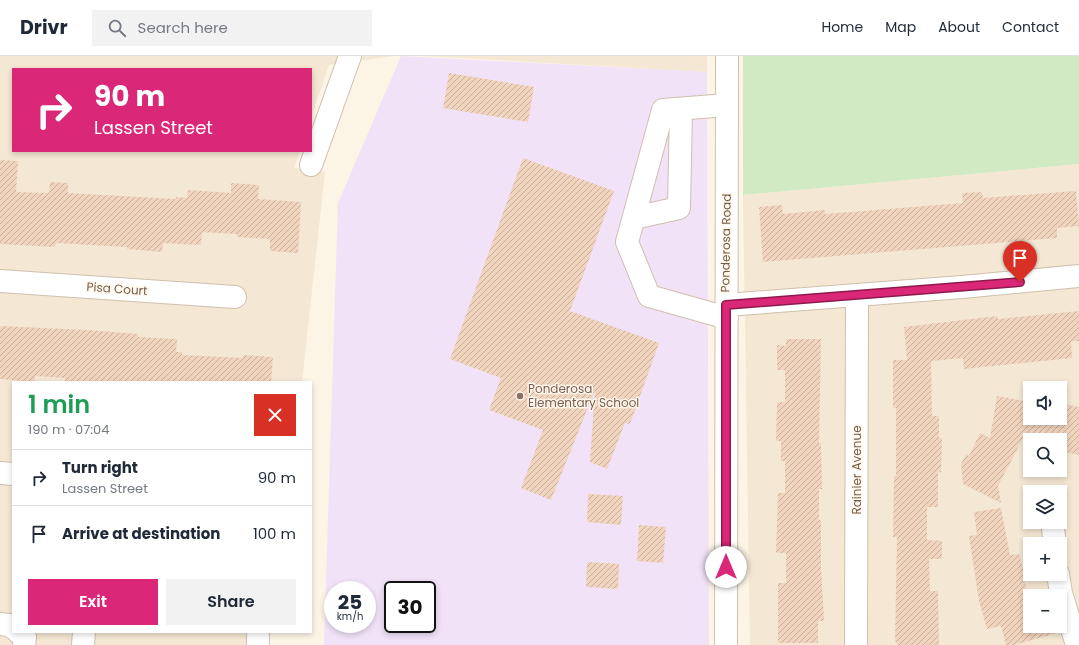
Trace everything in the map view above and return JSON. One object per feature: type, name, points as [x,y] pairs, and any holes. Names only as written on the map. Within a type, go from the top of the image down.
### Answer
[{"type":"street","points":[[311,165],[350,56]]},
{"type":"street","name":"Ponderosa Road","points":[[726,645],[727,56]]},
{"type":"street","points":[[727,105],[663,110],[627,242],[650,296],[726,312],[857,296],[1079,276]]},
{"type":"street","points":[[634,218],[679,208],[681,109]]},
{"type":"street","name":"Pisa Court","points":[[0,281],[235,297]]},
{"type":"street","name":"Rainier Avenue","points":[[856,645],[857,296]]},
{"type":"street","points":[[0,473],[12,474]]},
{"type":"street","points":[[1059,581],[1061,593],[1077,645]]},
{"type":"street","points":[[0,624],[9,625],[12,627]]},
{"type":"street","points":[[19,633],[25,637],[24,645]]},
{"type":"street","points":[[83,645],[84,633]]},
{"type":"street","points":[[258,633],[258,645]]},
{"type":"shaded area","points":[[0,56],[393,56],[329,65],[312,115],[312,68],[12,68],[12,152],[300,152],[294,168],[325,172],[302,381],[12,381],[12,633],[247,633],[246,645],[0,645]]},
{"type":"shaded area","name":"Ponderosa Elementary School","points":[[401,56],[707,72],[709,645],[324,645],[324,633],[376,633],[376,581],[326,581],[338,203]]},
{"type":"shaded area","points":[[424,56],[707,56],[707,72]]},
{"type":"shaded area","points":[[1079,164],[1079,645],[750,645],[743,195]]},
{"type":"green space","points":[[743,56],[1079,56],[1079,164],[743,195]]},
{"type":"building","points":[[449,73],[534,87],[528,122],[443,108]]},
{"type":"building","points":[[523,158],[614,191],[570,311],[659,343],[630,424],[625,423],[607,469],[590,462],[595,390],[551,500],[521,488],[543,430],[489,410],[501,378],[450,359]]},
{"type":"building","points":[[0,160],[18,161],[16,192],[49,193],[50,182],[68,183],[68,193],[176,199],[176,197],[187,198],[188,190],[231,193],[231,183],[259,185],[258,199],[301,202],[298,253],[270,251],[270,239],[237,237],[237,234],[202,232],[201,245],[163,243],[162,252],[127,249],[127,247],[56,243],[55,247],[0,244]]},
{"type":"building","points":[[1076,191],[1079,226],[1057,228],[1057,238],[763,262],[759,207],[782,205],[783,214],[825,210],[825,214],[963,203],[962,193],[982,192],[983,198]]},
{"type":"building","points":[[1079,311],[1079,341],[1071,341],[1072,358],[964,369],[963,358],[931,361],[932,416],[939,416],[939,438],[942,438],[941,473],[938,471],[938,507],[927,507],[927,540],[942,541],[942,559],[929,559],[930,591],[938,591],[939,645],[897,645],[897,642],[895,642],[897,537],[893,537],[894,476],[896,476],[896,408],[893,408],[893,360],[907,360],[904,327],[997,316],[998,319]]},
{"type":"building","points":[[0,326],[87,330],[138,334],[138,337],[177,339],[176,352],[182,352],[182,355],[243,358],[243,355],[273,357],[271,381],[65,381],[65,378],[35,376],[35,381],[0,379]]},
{"type":"building","points":[[786,339],[821,339],[819,443],[821,443],[822,489],[819,489],[819,520],[821,520],[821,567],[824,621],[818,621],[818,643],[778,643],[778,583],[786,583],[786,553],[776,553],[778,493],[785,493],[785,461],[781,461],[781,441],[776,441],[777,402],[785,402],[785,370],[777,370],[777,345],[786,346]]},
{"type":"building","points":[[997,396],[1023,401],[1023,425],[1067,425],[1067,404],[1079,407],[1079,455],[1067,452],[1067,433],[1023,433],[1023,440],[998,486],[1001,503],[963,484],[961,464],[966,454],[969,456],[980,433],[990,438]]},
{"type":"building","points":[[588,494],[623,496],[621,525],[587,522]]},
{"type":"building","points":[[1001,508],[1010,555],[1019,554],[1023,569],[1023,581],[1025,581],[1026,589],[1023,589],[1023,633],[1056,633],[1014,645],[1006,645],[1001,626],[987,629],[979,601],[969,536],[977,535],[974,512]]},
{"type":"building","points":[[639,525],[666,527],[663,563],[637,561]]},
{"type":"building","points":[[587,562],[619,564],[618,589],[586,587]]},
{"type":"place","name":"Ponderosa Elementary School","points":[[520,396]]},
{"type":"route","points":[[726,567],[726,305],[857,296],[1020,282]]}]
